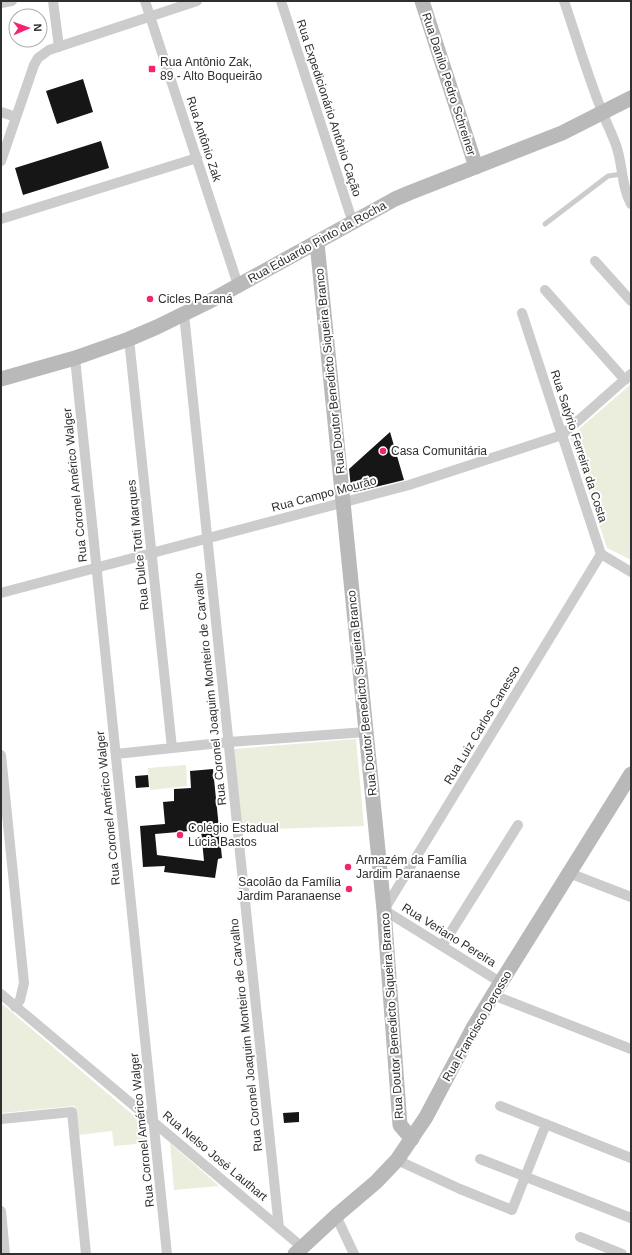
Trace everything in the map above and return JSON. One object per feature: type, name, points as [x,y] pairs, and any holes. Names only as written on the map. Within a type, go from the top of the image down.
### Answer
[{"type":"street","points":[[1,3],[12,1]]},
{"type":"street","points":[[53,1],[59,47]]},
{"type":"street","name":"Rua Antônio Zak","points":[[145,1],[238,285]]},
{"type":"street","points":[[1,161],[30,75],[38,58],[44,53],[197,1]]},
{"type":"street","name":"Rua Expedicionário Antônio Cação","points":[[281,1],[353,223]]},
{"type":"street","name":"Rua Danilo Pedro Schreiner","points":[[422,1],[476,167]]},
{"type":"street","points":[[564,1],[602,113],[617,149],[626,194],[631,204]]},
{"type":"street","name":"Rua Eduardo Pinto da Rocha","points":[[1,379],[75,358],[129,339],[184,314],[409,192],[552,138],[631,98]]},
{"type":"street","points":[[1,112],[16,117]]},
{"type":"street","points":[[1,219],[197,158]]},
{"type":"street","name":"Rua Doutor Benedicto Siqueira Branco","points":[[317,243],[384,910],[400,1125],[412,1139]]},
{"type":"street","points":[[595,261],[631,301]]},
{"type":"street","points":[[545,290],[628,377]]},
{"type":"street","name":"Rua Satýrio Ferreira da Costa","points":[[522,313],[601,554]]},
{"type":"street","name":"Rua Coronel Joaquim Monteiro de Carvalho","points":[[184,314],[279,1228]]},
{"type":"street","name":"Rua Dulce Totti Marques","points":[[129,339],[172,748]]},
{"type":"street","name":"Rua Coronel Américo Walger","points":[[75,358],[168,1254]]},
{"type":"street","name":"Rua Campo Mourão","points":[[1,593],[409,484],[562,435],[628,377]]},
{"type":"street","points":[[601,554],[631,572]]},
{"type":"street","name":"Rua Luiz Carlos Canesso","points":[[384,910],[601,554]]},
{"type":"street","points":[[116,754],[229,742],[366,732]]},
{"type":"street","points":[[1,755],[24,983],[20,1000],[16,1007]]},
{"type":"street","name":"Rua Francisco Derosso","points":[[298,1250],[376,1182],[397,1160],[412,1139],[426,1117],[497,989],[631,774]]},
{"type":"street","points":[[442,946],[518,825]]},
{"type":"street","points":[[569,873],[631,897]]},
{"type":"street","name":"Rua Veriano Pereira","points":[[384,910],[442,946],[497,989],[631,1049]]},
{"type":"street","name":"Rua Nelso José Lauthart","points":[[1,994],[279,1228],[298,1250]]},
{"type":"street","points":[[500,1106],[631,1158]]},
{"type":"street","points":[[1,1119],[72,1112],[86,1254]]},
{"type":"street","points":[[397,1160],[460,1189],[512,1210],[546,1124]]},
{"type":"street","points":[[480,1159],[631,1218]]},
{"type":"street","points":[[1,1212],[6,1254]]},
{"type":"street","points":[[336,1216],[354,1254]]},
{"type":"street","points":[[580,1237],[622,1254]]},
{"type":"lane","points":[[545,224],[608,176],[622,174]]},
{"type":"green space","points":[[631,384],[631,560],[607,548],[570,437]]},
{"type":"green space","points":[[356,739],[364,826],[242,830],[234,749]]},
{"type":"green space","points":[[186,765],[187,786],[150,790],[148,768]]},
{"type":"green space","points":[[1,1003],[146,1126],[147,1143],[114,1146],[112,1131],[78,1135],[75,1106],[1,1113]]},
{"type":"green space","points":[[170,1143],[219,1186],[174,1190]]},
{"type":"building","points":[[83,79],[93,112],[57,124],[46,91]]},
{"type":"building","points":[[101,141],[109,168],[23,195],[15,168]]},
{"type":"building","name":"Casa Comunitária","points":[[390,432],[404,480],[353,492],[351,488],[349,469]]},
{"type":"building","points":[[213,769],[222,858],[218,859],[215,878],[164,872],[165,866],[143,867],[140,826],[165,824],[163,802],[174,801],[174,789],[191,788],[190,771]],"holes":[[[201,830],[204,861],[157,855],[155,834]]]},
{"type":"building","points":[[148,775],[149,787],[136,788],[135,776]]},
{"type":"building","points":[[299,1112],[299,1122],[284,1123],[283,1113]]},
{"type":"place","name":"Rua Antônio Zak, 89 - Alto Boqueirão","points":[[152,69]]},
{"type":"place","name":"Cicles Paraná","points":[[150,299]]},
{"type":"place","name":"Casa Comunitária","points":[[383,451]]},
{"type":"place","name":"Colégio Estadual Lúcia Bastos","points":[[180,835]]},
{"type":"place","name":"Armazém da Família Jardim Paranaense","points":[[348,867]]},
{"type":"place","name":"Sacolão da Família Jardim Paranaense","points":[[349,889]]}]
